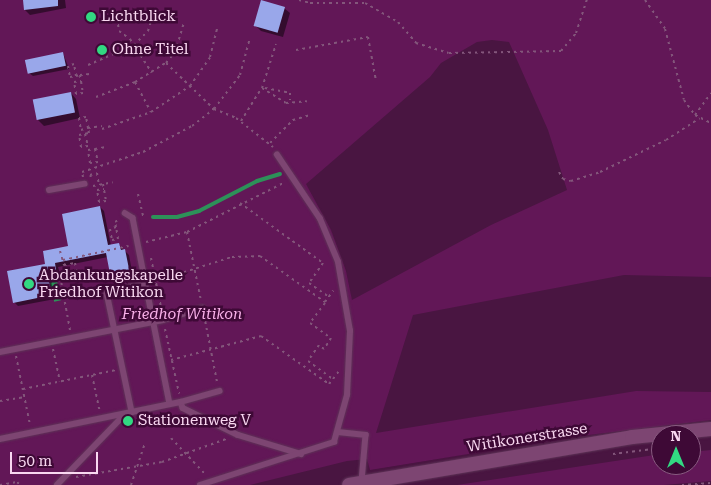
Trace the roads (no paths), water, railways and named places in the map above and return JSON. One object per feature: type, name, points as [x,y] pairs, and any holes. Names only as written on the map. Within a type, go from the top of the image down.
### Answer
[{"type":"main road","name":"Witikonerstrasse","points":[[356,484],[632,437],[711,429]]},
{"type":"lane","points":[[200,485],[302,454],[334,442],[347,395],[350,355],[342,279],[320,219],[277,154]]},
{"type":"lane","points":[[49,190],[84,184]]},
{"type":"lane","points":[[125,213],[133,218],[170,404]]},
{"type":"lane","points":[[129,413],[123,368],[107,293],[146,284]]},
{"type":"lane","points":[[0,352],[154,322],[202,308]]},
{"type":"lane","points":[[0,439],[181,402],[219,391]]},
{"type":"lane","points":[[181,402],[183,408],[238,435],[302,454]]},
{"type":"lane","points":[[58,484],[129,413]]},
{"type":"lane","points":[[338,432],[366,435],[356,484]]},
{"type":"waterway","points":[[153,217],[177,217],[199,211],[257,181],[280,174]]},
{"type":"place","name":"Lichtblick","points":[[91,17]]},
{"type":"place","name":"Ohne Titel","points":[[102,50]]},
{"type":"place","name":"Abdankungskapelle Friedhof Witikon","points":[[29,284]]},
{"type":"place","name":"Stationenweg V","points":[[128,421]]},
{"type":"park label","name":"Friedhof Witikon","points":[[182,315]]}]
